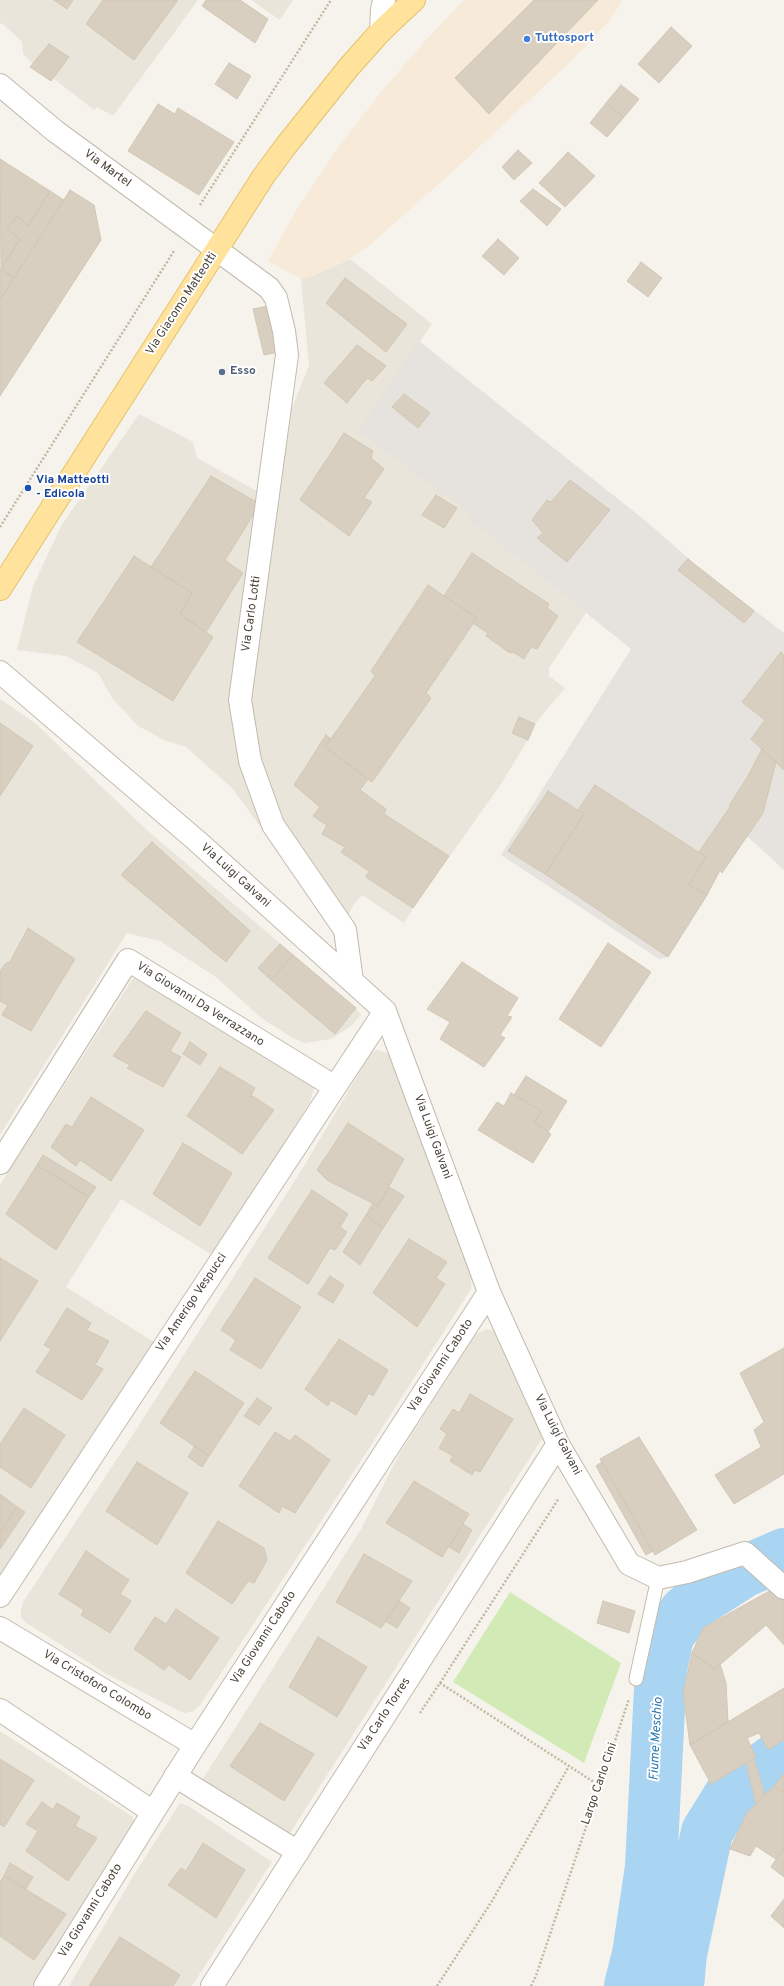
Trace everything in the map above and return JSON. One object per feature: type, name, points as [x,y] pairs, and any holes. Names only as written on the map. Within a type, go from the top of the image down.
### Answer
[{"type":"main road","name":"Via Giacomo Matteotti","points":[[0,589],[217,250],[285,147],[349,67],[381,31],[414,0]]},
{"type":"street","points":[[381,31],[384,0]]},
{"type":"street","name":"Via Martel","points":[[0,85],[55,131],[217,250]]},
{"type":"street","name":"Via Carlo Lotti","points":[[217,250],[269,288],[276,298],[284,331],[287,355],[240,700],[250,761],[273,825],[345,930],[352,981]]},
{"type":"street","name":"Via Luigi Galvani","points":[[0,672],[197,841],[385,1011],[489,1292],[558,1444],[629,1564],[658,1578]]},
{"type":"street","name":"Via Giovanni Da Verrazzano","points":[[0,1163],[128,960],[335,1088]]},
{"type":"street","name":"Via Amerigo Vespucci","points":[[0,1596],[385,1011]]},
{"type":"street","name":"Via Giovanni Caboto","points":[[45,1986],[175,1776],[489,1292]]},
{"type":"street","name":"Via Carlo Torres","points":[[212,1986],[558,1444]]},
{"type":"street","points":[[658,1578],[686,1572],[745,1553],[779,1584]]},
{"type":"street","name":"Via Cristoforo Colombo","points":[[0,1628],[195,1745]]},
{"type":"street","points":[[0,1710],[153,1812]]},
{"type":"street","points":[[175,1776],[298,1852]]},
{"type":"lane","points":[[636,1679],[658,1578]]},
{"type":"path","points":[[200,206],[332,0]]},
{"type":"path","points":[[0,527],[188,228]]},
{"type":"path","points":[[418,1716],[563,1492]]},
{"type":"path","name":"Largo Carlo Cini","points":[[531,1986],[539,1969],[636,1679]]},
{"type":"path","points":[[440,1683],[600,1786]]},
{"type":"path","points":[[438,1986],[492,1901],[569,1766]]},
{"type":"shaded area","points":[[0,0],[198,0],[113,116],[97,107],[94,110],[53,78],[51,81],[30,67],[33,64],[23,54],[22,42],[2,23],[0,24]]},
{"type":"shaded area","points":[[251,0],[293,0],[280,20]]},
{"type":"shaded area","points":[[464,0],[623,0],[608,22],[570,62],[458,167],[370,245],[350,259],[315,275],[301,279],[268,261],[297,209],[337,149],[382,91],[425,41]]},
{"type":"shaded area","points":[[350,259],[432,324],[359,432],[473,514],[470,519],[586,613],[549,668],[549,676],[565,688],[535,724],[528,740],[501,784],[413,908],[404,923],[362,895],[355,903],[338,933],[232,788],[186,747],[164,740],[138,726],[112,698],[98,673],[66,656],[17,650],[33,586],[61,526],[139,414],[193,442],[197,458],[264,495],[290,413],[309,365],[301,279],[315,275]]},
{"type":"shaded area","points":[[419,341],[647,522],[696,565],[784,633],[784,870],[747,836],[722,873],[720,871],[707,895],[668,957],[659,959],[501,855],[631,649],[469,519],[472,514],[358,432]]},
{"type":"shaded area","points":[[0,699],[35,723],[148,831],[356,1008],[361,1015],[350,1027],[331,1039],[304,1043],[293,1038],[261,1018],[216,977],[160,941],[127,933],[0,1135]]},
{"type":"shaded area","points":[[136,977],[307,1079],[314,1087],[313,1092],[310,1102],[214,1256],[121,1199],[66,1287],[154,1342],[0,1598],[0,1185],[132,980]]},
{"type":"shaded area","points":[[378,1050],[391,1055],[472,1274],[471,1289],[364,1456],[200,1705],[194,1711],[185,1713],[105,1673],[25,1622],[21,1617],[23,1602],[132,1436],[301,1171],[368,1058],[374,1051]]},
{"type":"shaded area","points":[[487,1329],[494,1331],[500,1338],[543,1437],[285,1841],[201,1782],[361,1529],[401,1451],[476,1334]]},
{"type":"shaded area","points":[[0,1731],[133,1817],[134,1825],[38,1986],[0,1986]]},
{"type":"shaded area","points":[[180,1803],[190,1807],[272,1862],[192,1986],[69,1986],[135,1873]]},
{"type":"green space","points":[[510,1592],[621,1663],[584,1763],[453,1682]]},
{"type":"building","points":[[54,0],[73,0],[67,9]]},
{"type":"building","points":[[103,0],[178,0],[134,60],[86,24]]},
{"type":"building","points":[[206,0],[240,0],[268,19],[255,43],[202,6]]},
{"type":"building","name":"Tuttosport","points":[[534,0],[598,0],[489,114],[455,78]]},
{"type":"building","points":[[671,27],[692,46],[659,83],[638,64]]},
{"type":"building","points":[[49,44],[69,57],[51,81],[30,67]]},
{"type":"building","points":[[229,63],[251,76],[237,99],[215,84]]},
{"type":"building","points":[[621,85],[639,99],[624,117],[606,103]]},
{"type":"building","points":[[606,103],[624,117],[607,137],[590,123]]},
{"type":"building","points":[[158,104],[175,114],[178,108],[234,142],[199,195],[128,151]]},
{"type":"building","points":[[518,150],[532,163],[514,180],[502,167]]},
{"type":"building","points":[[568,152],[595,176],[565,207],[539,183]]},
{"type":"building","points":[[0,159],[50,191],[28,226],[17,216],[7,229],[20,239],[1,269]]},
{"type":"building","points":[[533,189],[561,209],[547,226],[520,201]]},
{"type":"building","points":[[70,190],[94,205],[101,240],[0,396],[0,300]]},
{"type":"building","points":[[50,191],[64,200],[14,278],[1,269],[20,239],[7,229],[17,216],[28,226]]},
{"type":"building","points":[[498,239],[519,258],[504,275],[482,256]]},
{"type":"building","points":[[641,262],[662,278],[648,297],[627,281]]},
{"type":"building","points":[[0,269],[14,278],[0,300]]},
{"type":"building","points":[[345,278],[407,324],[386,352],[326,303]]},
{"type":"building","points":[[268,306],[279,352],[264,355],[253,309]]},
{"type":"building","points":[[357,345],[386,366],[372,381],[367,378],[347,403],[324,383]]},
{"type":"building","points":[[404,394],[430,413],[418,428],[392,407]]},
{"type":"building","points":[[344,433],[373,451],[371,458],[384,469],[364,498],[372,502],[349,536],[300,500]]},
{"type":"building","points":[[211,476],[260,504],[225,560],[243,573],[206,632],[180,614],[192,593],[151,567]]},
{"type":"building","points":[[570,480],[610,510],[567,562],[537,538],[543,533],[532,520],[547,500],[551,502]]},
{"type":"building","points":[[436,495],[457,508],[444,528],[422,515]]},
{"type":"building","points":[[472,553],[549,604],[547,608],[558,616],[537,649],[531,647],[524,659],[513,652],[510,653],[486,636],[488,633],[473,623],[477,618],[444,596]]},
{"type":"building","points":[[134,556],[192,593],[180,614],[213,637],[173,701],[77,642]]},
{"type":"building","points":[[688,559],[754,611],[744,623],[678,570]]},
{"type":"building","points":[[428,585],[477,618],[426,693],[431,698],[372,782],[325,747],[375,676],[371,671]]},
{"type":"building","points":[[781,652],[784,655],[784,770],[751,739],[765,720],[742,702]]},
{"type":"building","points":[[519,717],[535,724],[528,740],[512,733]]},
{"type":"building","points":[[0,723],[33,746],[0,796]]},
{"type":"building","points":[[326,735],[331,739],[325,747],[368,779],[360,790],[386,809],[384,814],[449,856],[413,908],[366,877],[369,871],[341,852],[345,847],[322,834],[327,825],[313,816],[320,807],[294,785]]},
{"type":"building","points":[[762,749],[776,762],[763,813],[722,873],[720,870],[707,895],[689,885],[706,857],[699,852],[730,807],[729,806],[748,776]]},
{"type":"building","points":[[595,785],[706,857],[689,885],[707,895],[668,957],[545,874],[584,814],[578,810]]},
{"type":"building","points":[[548,791],[584,814],[545,874],[508,851]]},
{"type":"building","points":[[152,842],[250,931],[226,962],[121,875]]},
{"type":"building","points":[[28,928],[75,959],[31,1031],[2,1015],[8,1005],[0,1001],[0,971],[6,963],[10,962]]},
{"type":"building","points":[[608,943],[651,972],[601,1047],[559,1019]]},
{"type":"building","points":[[280,944],[293,955],[271,980],[258,968]]},
{"type":"building","points":[[293,955],[356,1008],[335,1034],[271,980]]},
{"type":"building","points":[[462,962],[518,998],[507,1016],[512,1017],[500,1035],[505,1038],[484,1067],[440,1039],[450,1022],[427,1009]]},
{"type":"building","points":[[146,1011],[181,1033],[170,1051],[181,1057],[163,1087],[127,1068],[130,1065],[113,1056]]},
{"type":"building","points":[[190,1042],[207,1054],[200,1065],[183,1054]]},
{"type":"building","points":[[220,1067],[255,1088],[251,1095],[274,1110],[242,1154],[187,1116]]},
{"type":"building","points":[[526,1076],[567,1101],[548,1132],[534,1122],[542,1111],[514,1095]]},
{"type":"building","points":[[511,1093],[542,1111],[534,1122],[551,1134],[533,1163],[478,1130],[497,1102],[504,1106]]},
{"type":"building","points":[[91,1097],[144,1130],[111,1181],[80,1160],[76,1166],[51,1147],[66,1124],[72,1127]]},
{"type":"building","points":[[348,1123],[404,1159],[378,1206],[327,1180],[317,1170]]},
{"type":"building","points":[[183,1143],[232,1173],[200,1226],[153,1194]]},
{"type":"building","points":[[43,1155],[96,1187],[89,1197],[37,1165]]},
{"type":"building","points":[[37,1165],[89,1197],[56,1250],[6,1214]]},
{"type":"building","points":[[389,1187],[404,1196],[383,1228],[366,1215],[373,1203],[378,1206]]},
{"type":"building","points":[[312,1190],[348,1214],[340,1227],[347,1232],[335,1250],[330,1248],[308,1284],[268,1258]]},
{"type":"building","points":[[366,1215],[383,1228],[360,1265],[343,1252]]},
{"type":"building","points":[[409,1239],[447,1262],[436,1278],[445,1284],[417,1327],[373,1293]]},
{"type":"building","points":[[0,1258],[38,1281],[0,1341]]},
{"type":"building","points":[[330,1276],[344,1285],[333,1303],[318,1294]]},
{"type":"building","points":[[255,1278],[301,1307],[261,1369],[230,1350],[236,1340],[221,1330]]},
{"type":"building","points":[[67,1308],[91,1323],[87,1330],[109,1341],[95,1365],[103,1369],[82,1400],[36,1372],[51,1349],[44,1345]]},
{"type":"building","points":[[339,1339],[388,1370],[373,1396],[369,1393],[356,1415],[331,1400],[328,1406],[305,1389]]},
{"type":"building","points":[[784,1348],[784,1474],[734,1504],[715,1475],[761,1447],[754,1430],[764,1422],[740,1373]]},
{"type":"building","points":[[195,1371],[244,1403],[209,1456],[160,1423]]},
{"type":"building","points":[[470,1394],[513,1419],[480,1472],[475,1470],[472,1475],[450,1461],[453,1456],[439,1448],[447,1434],[440,1429],[453,1409],[459,1413]]},
{"type":"building","points":[[257,1398],[272,1408],[259,1425],[244,1416]]},
{"type":"building","points":[[24,1408],[65,1435],[31,1488],[0,1467],[0,1444]]},
{"type":"building","points":[[275,1432],[290,1441],[295,1435],[330,1460],[295,1513],[282,1506],[279,1513],[239,1486]]},
{"type":"building","points":[[639,1437],[697,1530],[655,1555],[600,1459]]},
{"type":"building","points":[[195,1446],[209,1456],[202,1467],[188,1457]]},
{"type":"building","points":[[137,1462],[188,1493],[157,1545],[106,1511]]},
{"type":"building","points":[[602,1462],[653,1551],[646,1555],[596,1466]]},
{"type":"building","points":[[414,1481],[469,1514],[442,1557],[386,1523]]},
{"type":"building","points":[[0,1494],[17,1507],[0,1533]]},
{"type":"building","points":[[17,1507],[25,1512],[0,1549],[0,1533]]},
{"type":"building","points":[[218,1521],[264,1548],[267,1560],[254,1583],[248,1581],[232,1604],[186,1573]]},
{"type":"building","points":[[463,1524],[472,1530],[459,1553],[449,1547]]},
{"type":"building","points":[[86,1551],[129,1580],[120,1594],[131,1601],[110,1633],[81,1615],[84,1610],[59,1594]]},
{"type":"building","points":[[364,1554],[412,1581],[381,1628],[336,1602]]},
{"type":"building","points":[[773,1589],[784,1600],[784,1645],[766,1625],[715,1669],[692,1653],[703,1628]]},
{"type":"building","points":[[399,1601],[410,1608],[397,1628],[385,1621]]},
{"type":"building","points":[[603,1601],[635,1611],[629,1633],[597,1623]]},
{"type":"building","points":[[176,1609],[219,1638],[190,1680],[169,1665],[164,1670],[134,1649],[155,1617],[166,1624]]},
{"type":"building","points":[[318,1637],[367,1667],[337,1717],[289,1687]]},
{"type":"building","points":[[692,1653],[715,1669],[720,1664],[726,1683],[728,1722],[690,1745],[683,1693]]},
{"type":"building","points":[[784,1688],[784,1740],[768,1750],[759,1733],[747,1738],[756,1757],[711,1784],[690,1745]]},
{"type":"building","points":[[260,1723],[314,1754],[284,1801],[230,1766]]},
{"type":"building","points":[[754,1758],[765,1795],[756,1804],[746,1763]]},
{"type":"building","points":[[0,1759],[34,1780],[4,1827],[0,1824]]},
{"type":"building","points":[[784,1774],[784,1792],[774,1786]]},
{"type":"building","points":[[774,1786],[784,1792],[784,1847],[776,1859],[756,1846],[750,1856],[730,1849],[746,1814]]},
{"type":"building","points":[[42,1802],[53,1810],[57,1803],[80,1817],[75,1826],[97,1838],[68,1881],[26,1851],[38,1831],[26,1824]]},
{"type":"building","points":[[203,1843],[245,1870],[216,1918],[168,1885],[181,1868],[186,1871]]},
{"type":"building","points":[[784,1847],[784,1877],[771,1867]]},
{"type":"building","points":[[10,1863],[33,1877],[26,1889],[4,1876]]},
{"type":"building","points":[[4,1876],[66,1914],[34,1960],[0,1936],[0,1882]]},
{"type":"building","points":[[784,1899],[784,1928],[771,1916]]},
{"type":"building","points":[[120,1937],[180,1975],[173,1986],[89,1986]]},
{"type":"waterway","name":"Fiume Meschio","points":[[630,1986],[638,1954],[651,1867],[661,1669],[668,1636],[684,1613],[696,1602],[743,1572],[784,1554]]},
{"type":"waterway","points":[[678,1986],[681,1954],[707,1832],[733,1790],[784,1753]]},
{"type":"place","name":"Tuttosport","points":[[527,39]]},
{"type":"place","name":"Esso","points":[[222,372]]},
{"type":"place","name":"Via Matteotti - Edicola","points":[[28,488]]}]
